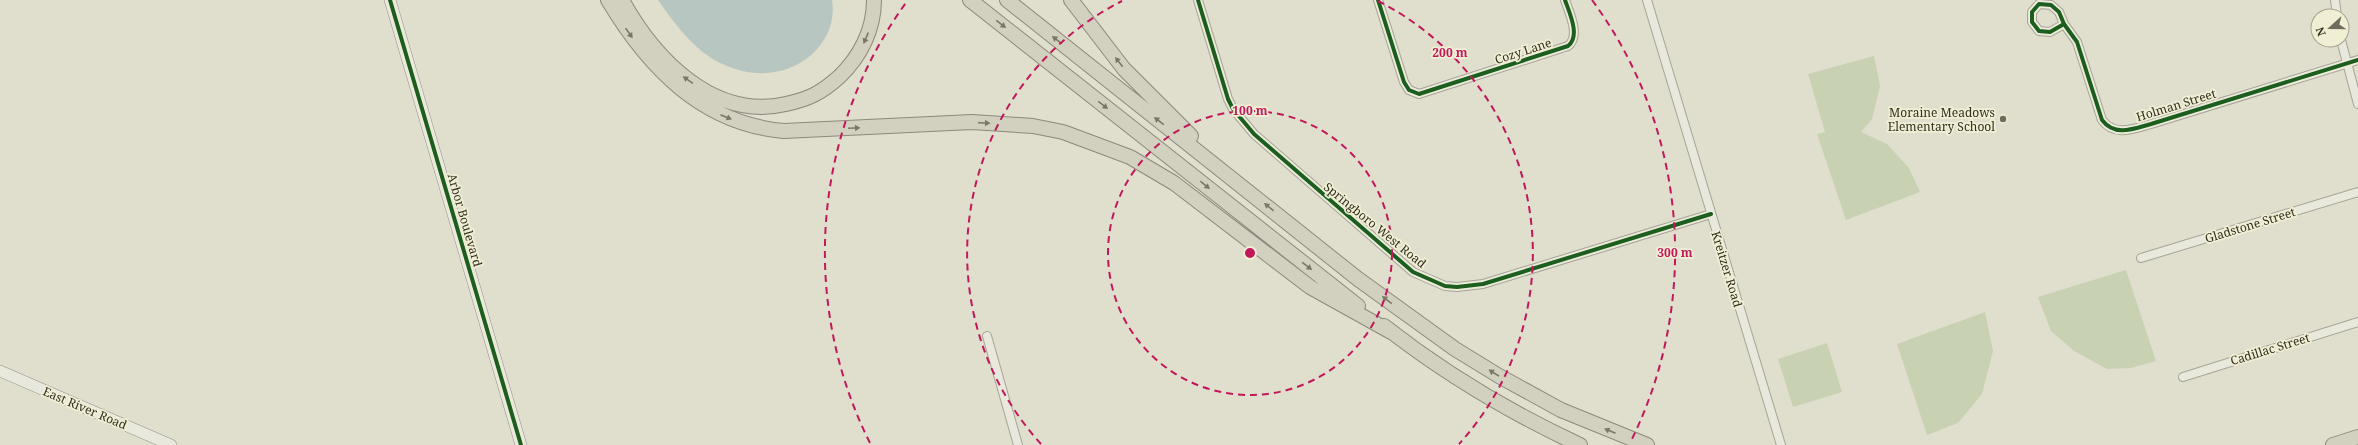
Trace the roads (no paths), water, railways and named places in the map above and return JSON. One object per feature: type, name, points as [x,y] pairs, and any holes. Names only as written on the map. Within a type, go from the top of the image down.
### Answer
[{"type":"highway","points":[[608,0],[639,47],[655,65],[676,85],[725,117],[765,129],[784,131],[972,122],[1033,126],[1062,132],[1130,157],[1174,183],[1310,287],[1391,332]]},
{"type":"highway","points":[[622,0],[634,22],[652,46],[680,74],[702,89],[725,101],[746,106],[774,107],[806,100],[827,88],[842,74],[862,49],[871,28],[874,0]]},
{"type":"highway","points":[[970,0],[1391,332],[1459,380],[1549,430],[1580,445]]},
{"type":"highway","points":[[1007,0],[1358,279],[1455,349],[1499,376],[1561,410],[1647,445]]},
{"type":"highway","points":[[1071,0],[1129,74],[1245,188]]},
{"type":"highway","points":[[2332,445],[2358,437]]},
{"type":"street","name":"Arbor Boulevard","points":[[390,0],[521,445]]},
{"type":"street","name":"Springboro West Road","points":[[1198,0],[1228,99],[1242,121],[1254,134],[1349,219],[1413,272],[1431,281],[1457,287],[1483,284],[1711,214]]},
{"type":"street","name":"Cozy Lane","points":[[1378,0],[1400,74],[1411,92],[1425,93],[1546,54],[1571,44],[1575,34],[1565,0]]},
{"type":"street","name":"Kreitzer Road","points":[[1647,0],[1781,445]]},
{"type":"street","name":"Holman Street","points":[[2064,24],[2077,42],[2102,120],[2106,126],[2117,131],[2151,124],[2358,60]]},
{"type":"street","points":[[2343,48],[2358,104]]},
{"type":"street","name":"Gladstone Street","points":[[2141,258],[2358,192]]},
{"type":"street","name":"Cadillac Street","points":[[2183,377],[2358,322]]},
{"type":"street","points":[[987,336],[1018,445]]},
{"type":"street","name":"East River Road","points":[[0,371],[170,445]]},
{"type":"place","name":"Moraine Meadows Elementary School","points":[[2003,119]]}]
